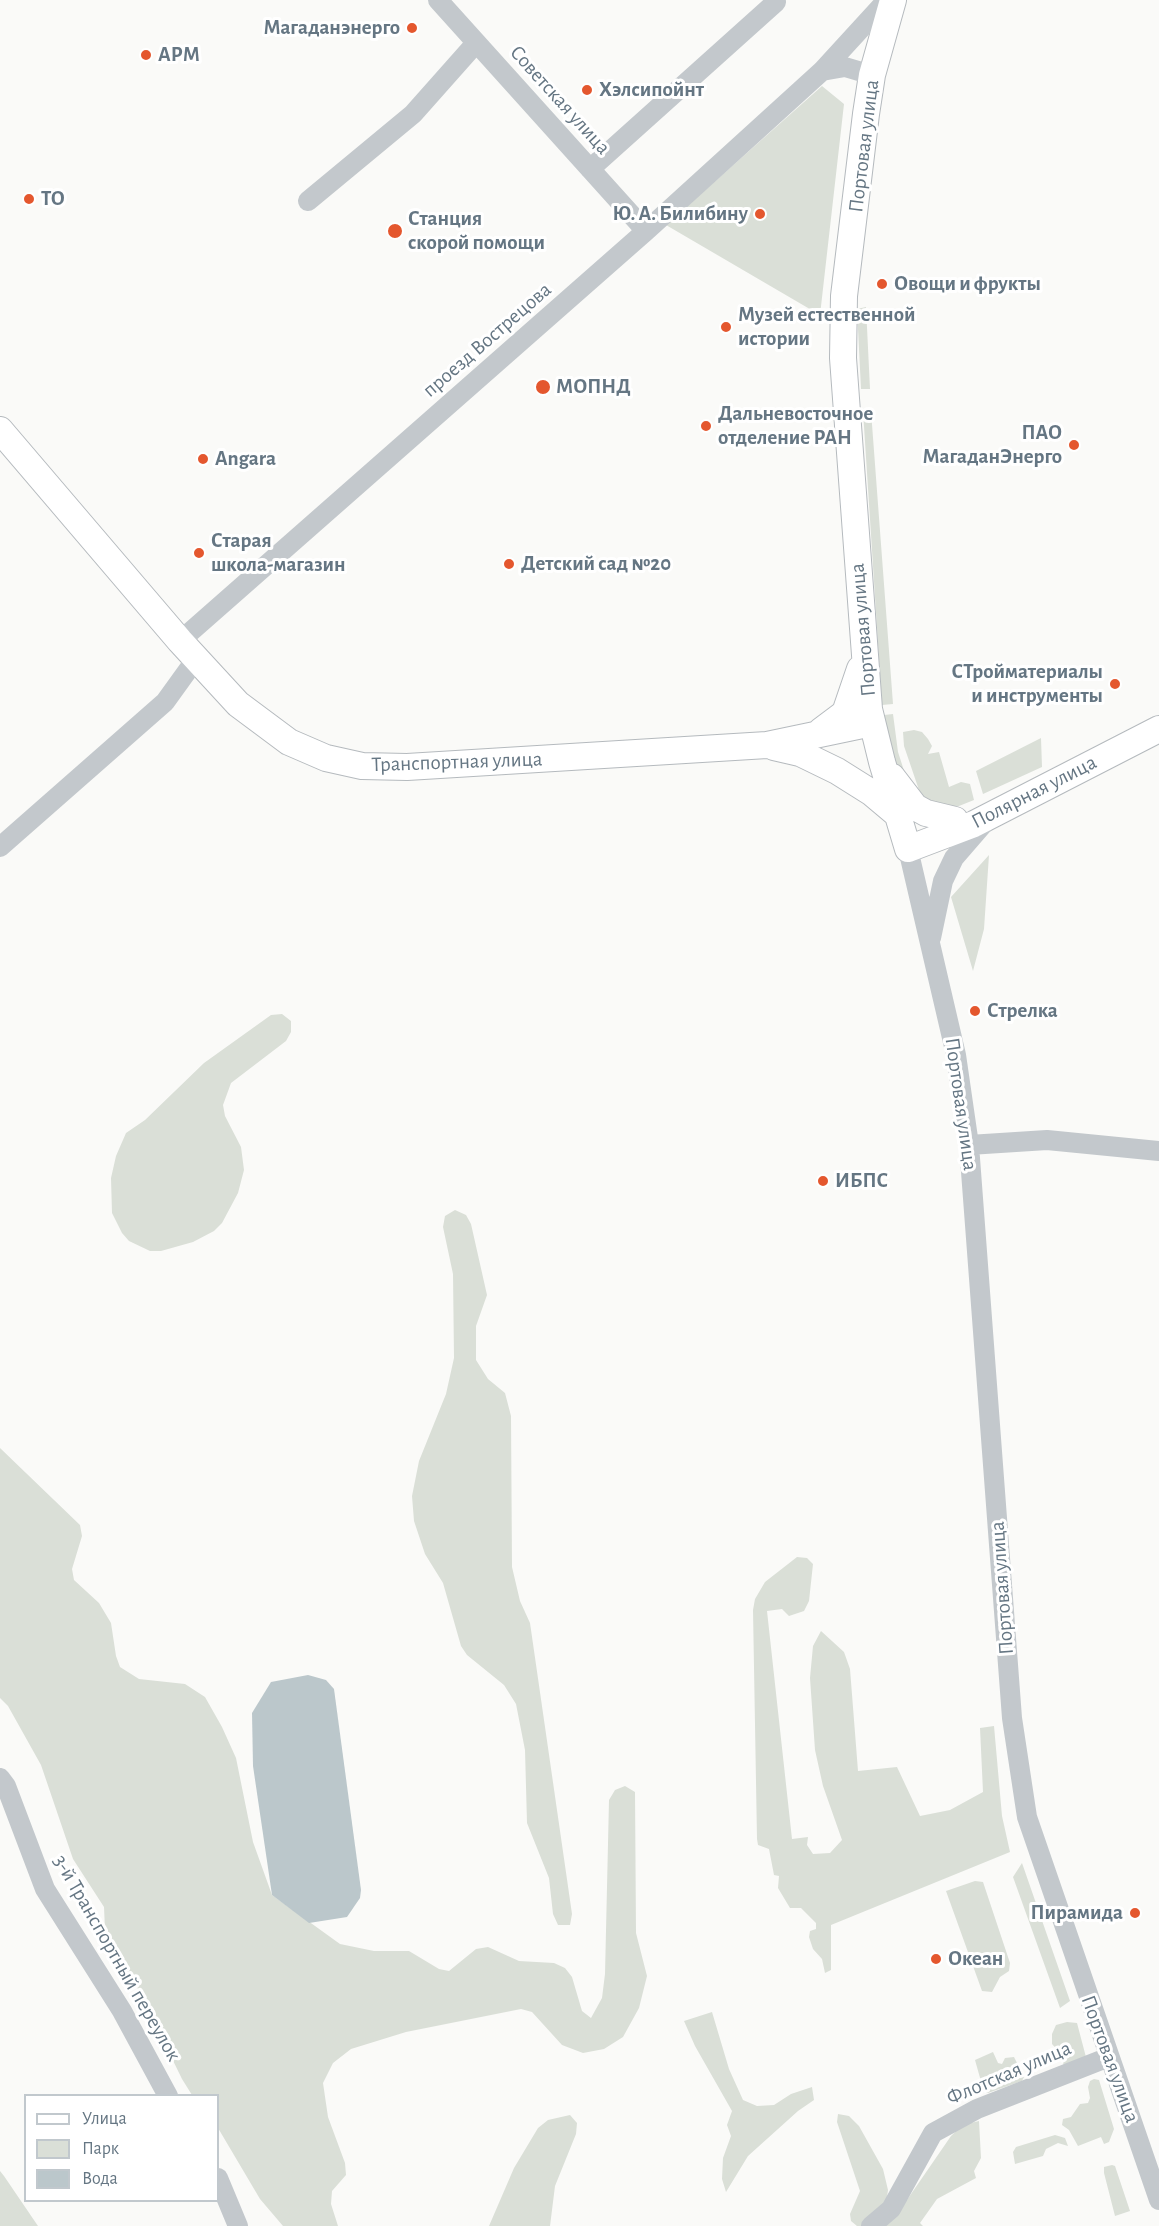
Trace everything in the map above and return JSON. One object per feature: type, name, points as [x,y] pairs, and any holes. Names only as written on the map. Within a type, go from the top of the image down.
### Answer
[{"type":"main road","name":"Портовая улица","points":[[893,0],[872,75],[844,296],[843,348],[872,723],[908,849]]},
{"type":"main road","name":"Транспортная улица","points":[[0,430],[188,650],[238,704],[272,732],[326,758],[362,766],[407,766],[767,745],[872,723]]},
{"type":"main road","points":[[809,736],[834,724],[849,707],[858,679],[864,639]]},
{"type":"main road","name":"Полярная улица","points":[[908,849],[990,816],[1159,729]]},
{"type":"main road","name":"Транспортная улица","points":[[767,745],[800,753],[837,771],[872,793],[897,814]]},
{"type":"main road","points":[[882,762],[915,807],[926,813],[955,820]]},
{"type":"main road","points":[[897,814],[930,820],[990,816]]},
{"type":"street","name":"Советская улица","points":[[438,0],[646,231]]},
{"type":"street","name":"проезд Вострецова","points":[[188,650],[822,71],[887,0]]},
{"type":"street","points":[[590,169],[776,2]]},
{"type":"street","points":[[308,201],[413,114],[476,43]]},
{"type":"street","points":[[822,71],[845,67],[872,75]]},
{"type":"street","points":[[0,847],[165,702],[188,650]]},
{"type":"street","points":[[930,943],[943,881],[954,858],[990,816]]},
{"type":"street","name":"Портовая улица","points":[[908,849],[956,1055],[969,1145],[1015,1742],[1027,1817],[1035,1846],[1159,2200]]},
{"type":"street","points":[[969,1145],[1047,1140],[1159,1151]]},
{"type":"street","name":"3-й Транспортный переулок","points":[[0,1778],[6,1786],[45,1889],[122,2011],[167,2094]]},
{"type":"street","name":"Флотская улица","points":[[871,2226],[891,2209],[933,2133],[977,2109],[1108,2057]]},
{"type":"street","points":[[219,2180],[238,2226]]},
{"type":"green space","points":[[822,86],[844,104],[820,315],[666,225]]},
{"type":"green space","points":[[866,307],[870,389],[861,389],[857,309]]},
{"type":"green space","points":[[863,411],[871,411],[893,704],[882,705]]},
{"type":"green space","points":[[893,714],[898,752],[908,783],[900,781],[889,740],[884,715]]},
{"type":"green space","points":[[914,730],[922,732],[928,739],[932,746],[928,754],[939,752],[949,787],[961,782],[970,784],[974,800],[959,806],[937,806],[921,796],[904,746],[903,732]]},
{"type":"green space","points":[[1041,738],[1042,767],[983,794],[976,771]]},
{"type":"green space","points":[[989,855],[984,929],[973,971],[951,897]]},
{"type":"green space","points":[[282,1014],[291,1021],[291,1032],[286,1041],[231,1083],[223,1105],[225,1116],[241,1147],[244,1170],[238,1193],[222,1223],[214,1231],[193,1242],[161,1251],[150,1251],[129,1241],[122,1233],[112,1213],[111,1178],[116,1156],[126,1133],[145,1120],[204,1063],[271,1015]]},
{"type":"green space","points":[[455,1210],[466,1215],[471,1224],[487,1295],[476,1326],[476,1360],[488,1379],[505,1393],[511,1416],[512,1567],[520,1601],[530,1623],[572,1914],[570,1925],[558,1925],[553,1914],[549,1878],[527,1823],[525,1750],[516,1704],[504,1685],[467,1655],[461,1646],[443,1583],[425,1554],[414,1521],[412,1496],[419,1461],[446,1394],[454,1358],[453,1274],[443,1227],[445,1216]]},
{"type":"green space","points":[[0,1448],[80,1525],[82,1536],[72,1569],[74,1580],[99,1603],[111,1623],[120,1667],[139,1679],[185,1684],[205,1697],[236,1758],[253,1842],[272,1895],[340,1944],[374,1951],[409,1951],[439,1969],[449,1971],[476,1949],[488,1947],[519,1961],[554,1963],[565,1968],[572,1977],[582,2011],[591,2018],[602,1998],[605,1974],[609,1800],[615,1790],[625,1786],[635,1792],[636,1933],[647,1976],[639,2008],[623,2037],[604,2049],[583,2053],[562,2045],[532,2012],[521,2009],[406,2032],[351,2049],[333,2063],[323,2083],[328,2117],[345,2163],[346,2175],[332,2191],[331,2204],[338,2226],[283,2226],[260,2199],[219,2130],[219,2094],[191,2094],[182,2079],[138,1989],[114,1951],[105,1930],[104,1907],[73,1859],[41,1765],[8,1706],[0,1698]]},
{"type":"green space","points":[[797,1557],[807,1558],[813,1564],[809,1601],[804,1611],[789,1616],[782,1609],[767,1611],[792,1839],[808,1837],[807,1845],[813,1854],[830,1853],[842,1840],[823,1786],[815,1750],[810,1678],[813,1646],[821,1631],[844,1652],[850,1669],[858,1771],[897,1767],[920,1816],[950,1810],[983,1792],[980,1728],[994,1726],[1002,1816],[1010,1852],[831,1925],[831,1970],[825,1973],[822,1959],[813,1949],[809,1937],[810,1931],[816,1929],[816,1923],[801,1908],[790,1908],[778,1888],[779,1876],[774,1875],[769,1849],[758,1845],[757,1839],[753,1610],[755,1599],[765,1582]]},
{"type":"green space","points":[[1022,1863],[1070,2001],[1060,2008],[1013,1877]]},
{"type":"green space","points":[[975,1881],[983,1882],[1010,1963],[1009,1971],[1000,1977],[992,1992],[982,1991],[946,1891]]},
{"type":"green space","points":[[712,2012],[729,2069],[743,2100],[757,2106],[774,2105],[791,2094],[812,2087],[814,2100],[798,2111],[748,2156],[726,2192],[722,2179],[723,2158],[731,2136],[727,2125],[732,2111],[695,2046],[684,2021]]},
{"type":"green space","points":[[1067,2022],[1077,2023],[1087,2061],[1065,2069],[1060,2053],[1052,2044],[1052,2034],[1056,2025]]},
{"type":"green space","points":[[993,2052],[998,2063],[1002,2064],[1005,2058],[1014,2057],[1024,2077],[1022,2081],[988,2093],[984,2092],[975,2060]]},
{"type":"green space","points":[[1099,2080],[1114,2129],[1109,2142],[1104,2144],[1101,2137],[1078,2146],[1069,2130],[1062,2125],[1063,2119],[1071,2117],[1080,2104],[1088,2103],[1090,2098],[1088,2087],[1090,2081]]},
{"type":"green space","points":[[838,2114],[849,2116],[859,2126],[883,2169],[888,2190],[886,2204],[863,2226],[857,2226],[851,2221],[850,2214],[860,2191],[837,2122]]},
{"type":"green space","points":[[570,2115],[577,2123],[576,2134],[555,2186],[550,2226],[489,2226],[514,2168],[538,2128],[548,2120]]},
{"type":"green space","points":[[979,2121],[981,2158],[974,2171],[976,2178],[937,2199],[920,2223],[923,2226],[883,2226],[900,2210],[951,2136],[962,2125]]},
{"type":"green space","points":[[1055,2135],[1065,2138],[1068,2146],[1058,2143],[1046,2149],[1043,2156],[1015,2164],[1013,2152],[1016,2147]]},
{"type":"green space","points":[[1115,2166],[1130,2211],[1115,2216],[1104,2173],[1104,2167]]},
{"type":"green space","points":[[0,2171],[4,2176],[38,2226],[0,2226]]},
{"type":"water","points":[[308,1675],[326,1680],[334,1689],[361,1890],[360,1898],[347,1917],[309,1923],[272,1895],[253,1766],[252,1713],[271,1682]]},
{"type":"place","name":"Магаданэнерго","points":[[412,28]]},
{"type":"place","name":"АРМ","points":[[146,55]]},
{"type":"place","name":"Хэлсипойнт","points":[[587,90]]},
{"type":"place","name":"ТО","points":[[29,199]]},
{"type":"place","name":"Ю. А. Билибину","points":[[760,214]]},
{"type":"place","name":"Станция скорой помощи","points":[[395,231]]},
{"type":"place","name":"Овощи и фрукты","points":[[882,284]]},
{"type":"place","name":"Музей естественной истории","points":[[726,327]]},
{"type":"place","name":"МОПНД","points":[[543,387]]},
{"type":"place","name":"Дальневосточное отделение РАН","points":[[706,426]]},
{"type":"place","name":"ПАО МагаданЭнерго","points":[[1074,445]]},
{"type":"place","name":"Angara","points":[[203,459]]},
{"type":"place","name":"Старая школа-магазин","points":[[199,553]]},
{"type":"place","name":"Детский сад №20","points":[[509,564]]},
{"type":"place","name":"СТройматериалы и инструменты","points":[[1115,684]]},
{"type":"place","name":"Стрелка","points":[[975,1011]]},
{"type":"place","name":"ИБПС","points":[[823,1181]]},
{"type":"place","name":"Пирамида","points":[[1135,1913]]},
{"type":"place","name":"Океан","points":[[936,1959]]}]
